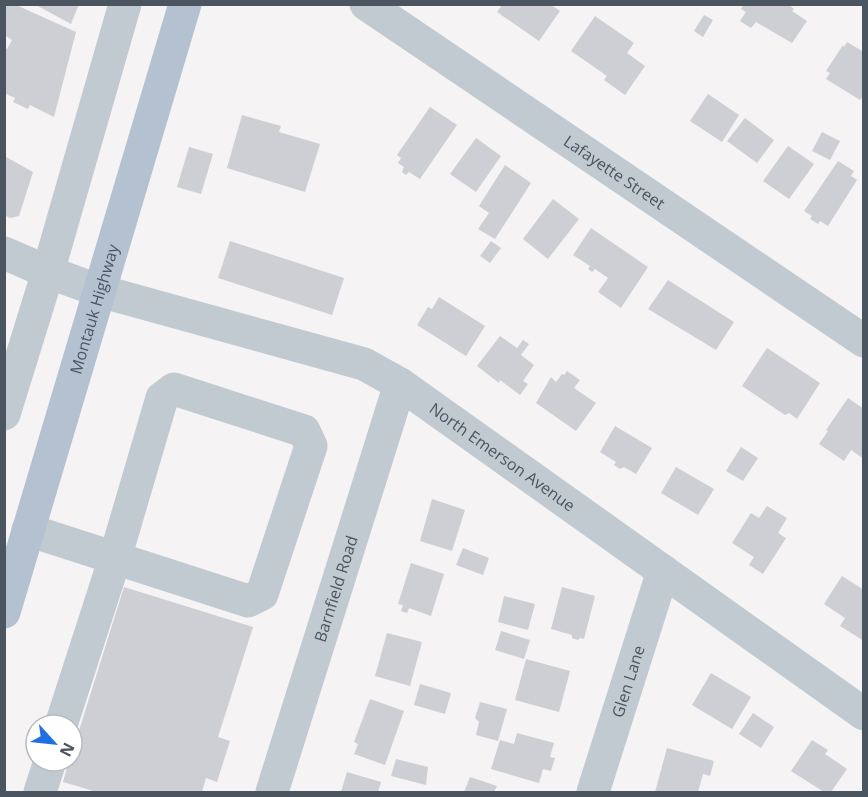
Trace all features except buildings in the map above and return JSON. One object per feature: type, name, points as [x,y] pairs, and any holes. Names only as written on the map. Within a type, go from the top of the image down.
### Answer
[{"type":"main road","name":"Montauk Highway","points":[[7,598],[185,4]]},
{"type":"street","points":[[4,414],[48,272],[125,4]]},
{"type":"street","name":"Lafayette Street","points":[[366,4],[864,341]]},
{"type":"street","name":"North Emerson Avenue","points":[[4,253],[100,291],[364,364],[400,384],[864,714]]},
{"type":"street","name":"Barnfield Road","points":[[272,792],[400,384]]},
{"type":"street","points":[[28,530],[115,558],[248,601],[262,594],[311,446],[304,431],[174,389],[162,398],[115,558],[66,713]]},
{"type":"street","name":"Glen Lane","points":[[593,792],[663,572]]},
{"type":"street","points":[[40,792],[46,773]]}]
